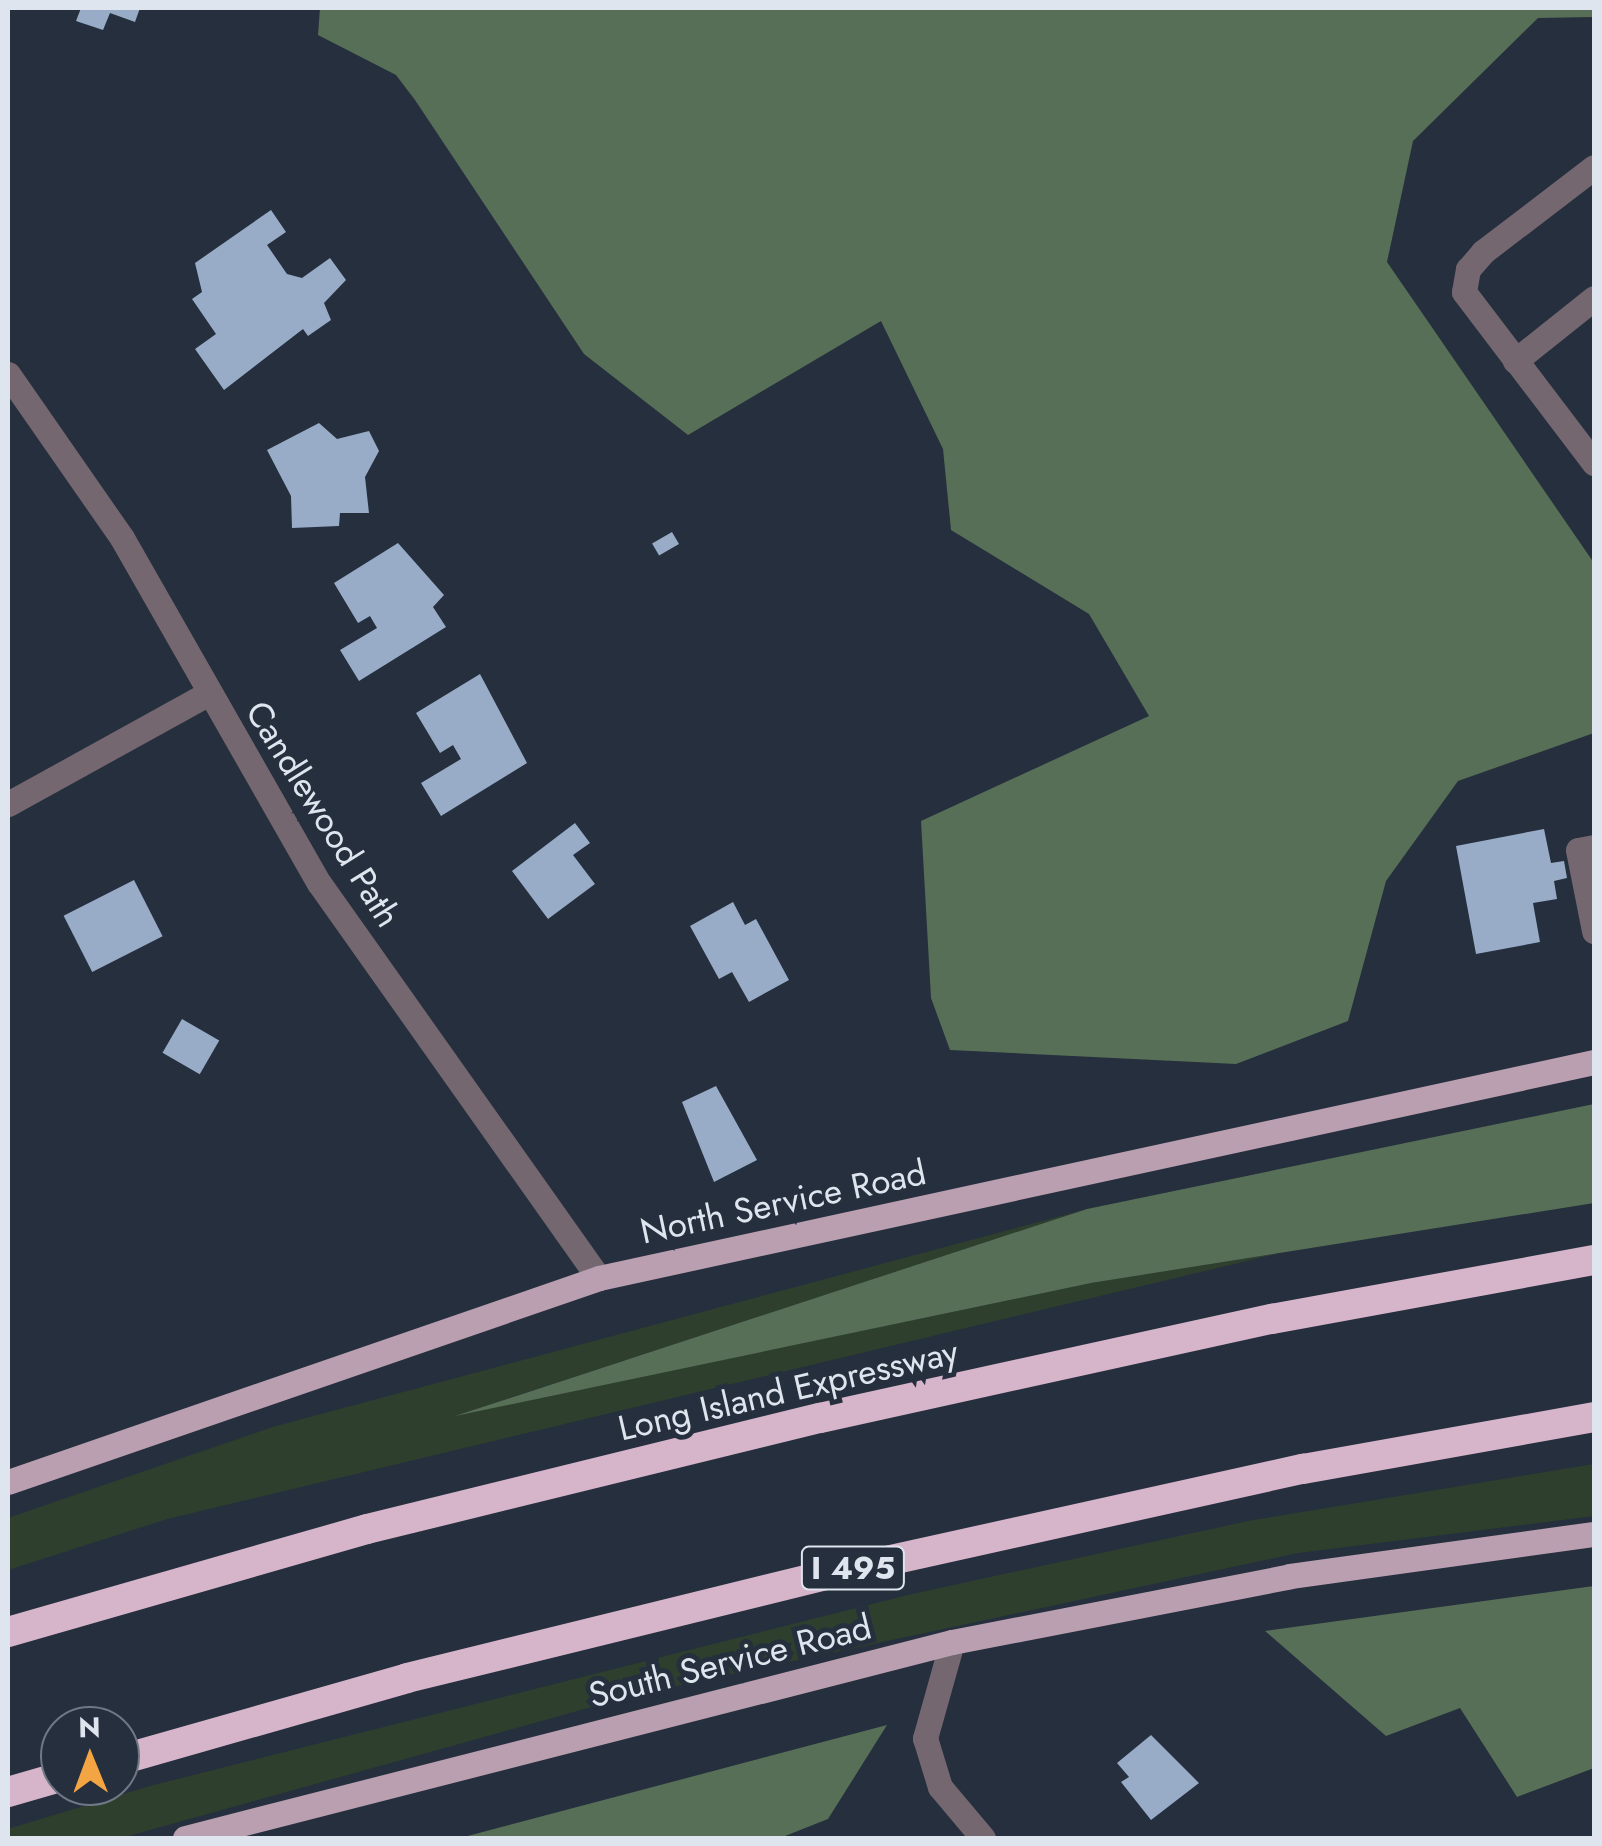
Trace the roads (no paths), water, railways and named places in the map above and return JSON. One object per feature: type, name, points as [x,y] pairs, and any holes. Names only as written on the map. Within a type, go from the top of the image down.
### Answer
[{"type":"highway","name":"Long Island Expressway","points":[[8,1632],[367,1529],[820,1418],[1272,1318],[1594,1260]]},
{"type":"highway","name":"I 495","points":[[140,1754],[406,1678],[854,1568],[1303,1469],[1594,1417]]},
{"type":"highway","points":[[8,1792],[40,1783]]},
{"type":"main road","name":"North Service Road","points":[[8,1482],[599,1278],[1594,1062]]},
{"type":"main road","name":"South Service Road","points":[[185,1838],[952,1642],[1290,1576],[1594,1534]]},
{"type":"street","points":[[1594,167],[1468,269],[1464,292],[1594,463]]},
{"type":"street","points":[[1515,360],[1594,298]]},
{"type":"street","name":"Candlewood Path","points":[[8,374],[122,538],[207,694],[319,883],[599,1278]]},
{"type":"street","points":[[8,804],[207,694]]},
{"type":"street","points":[[1594,846],[1578,850],[1594,931]]},
{"type":"street","points":[[952,1642],[925,1738],[940,1787],[983,1838]]}]
